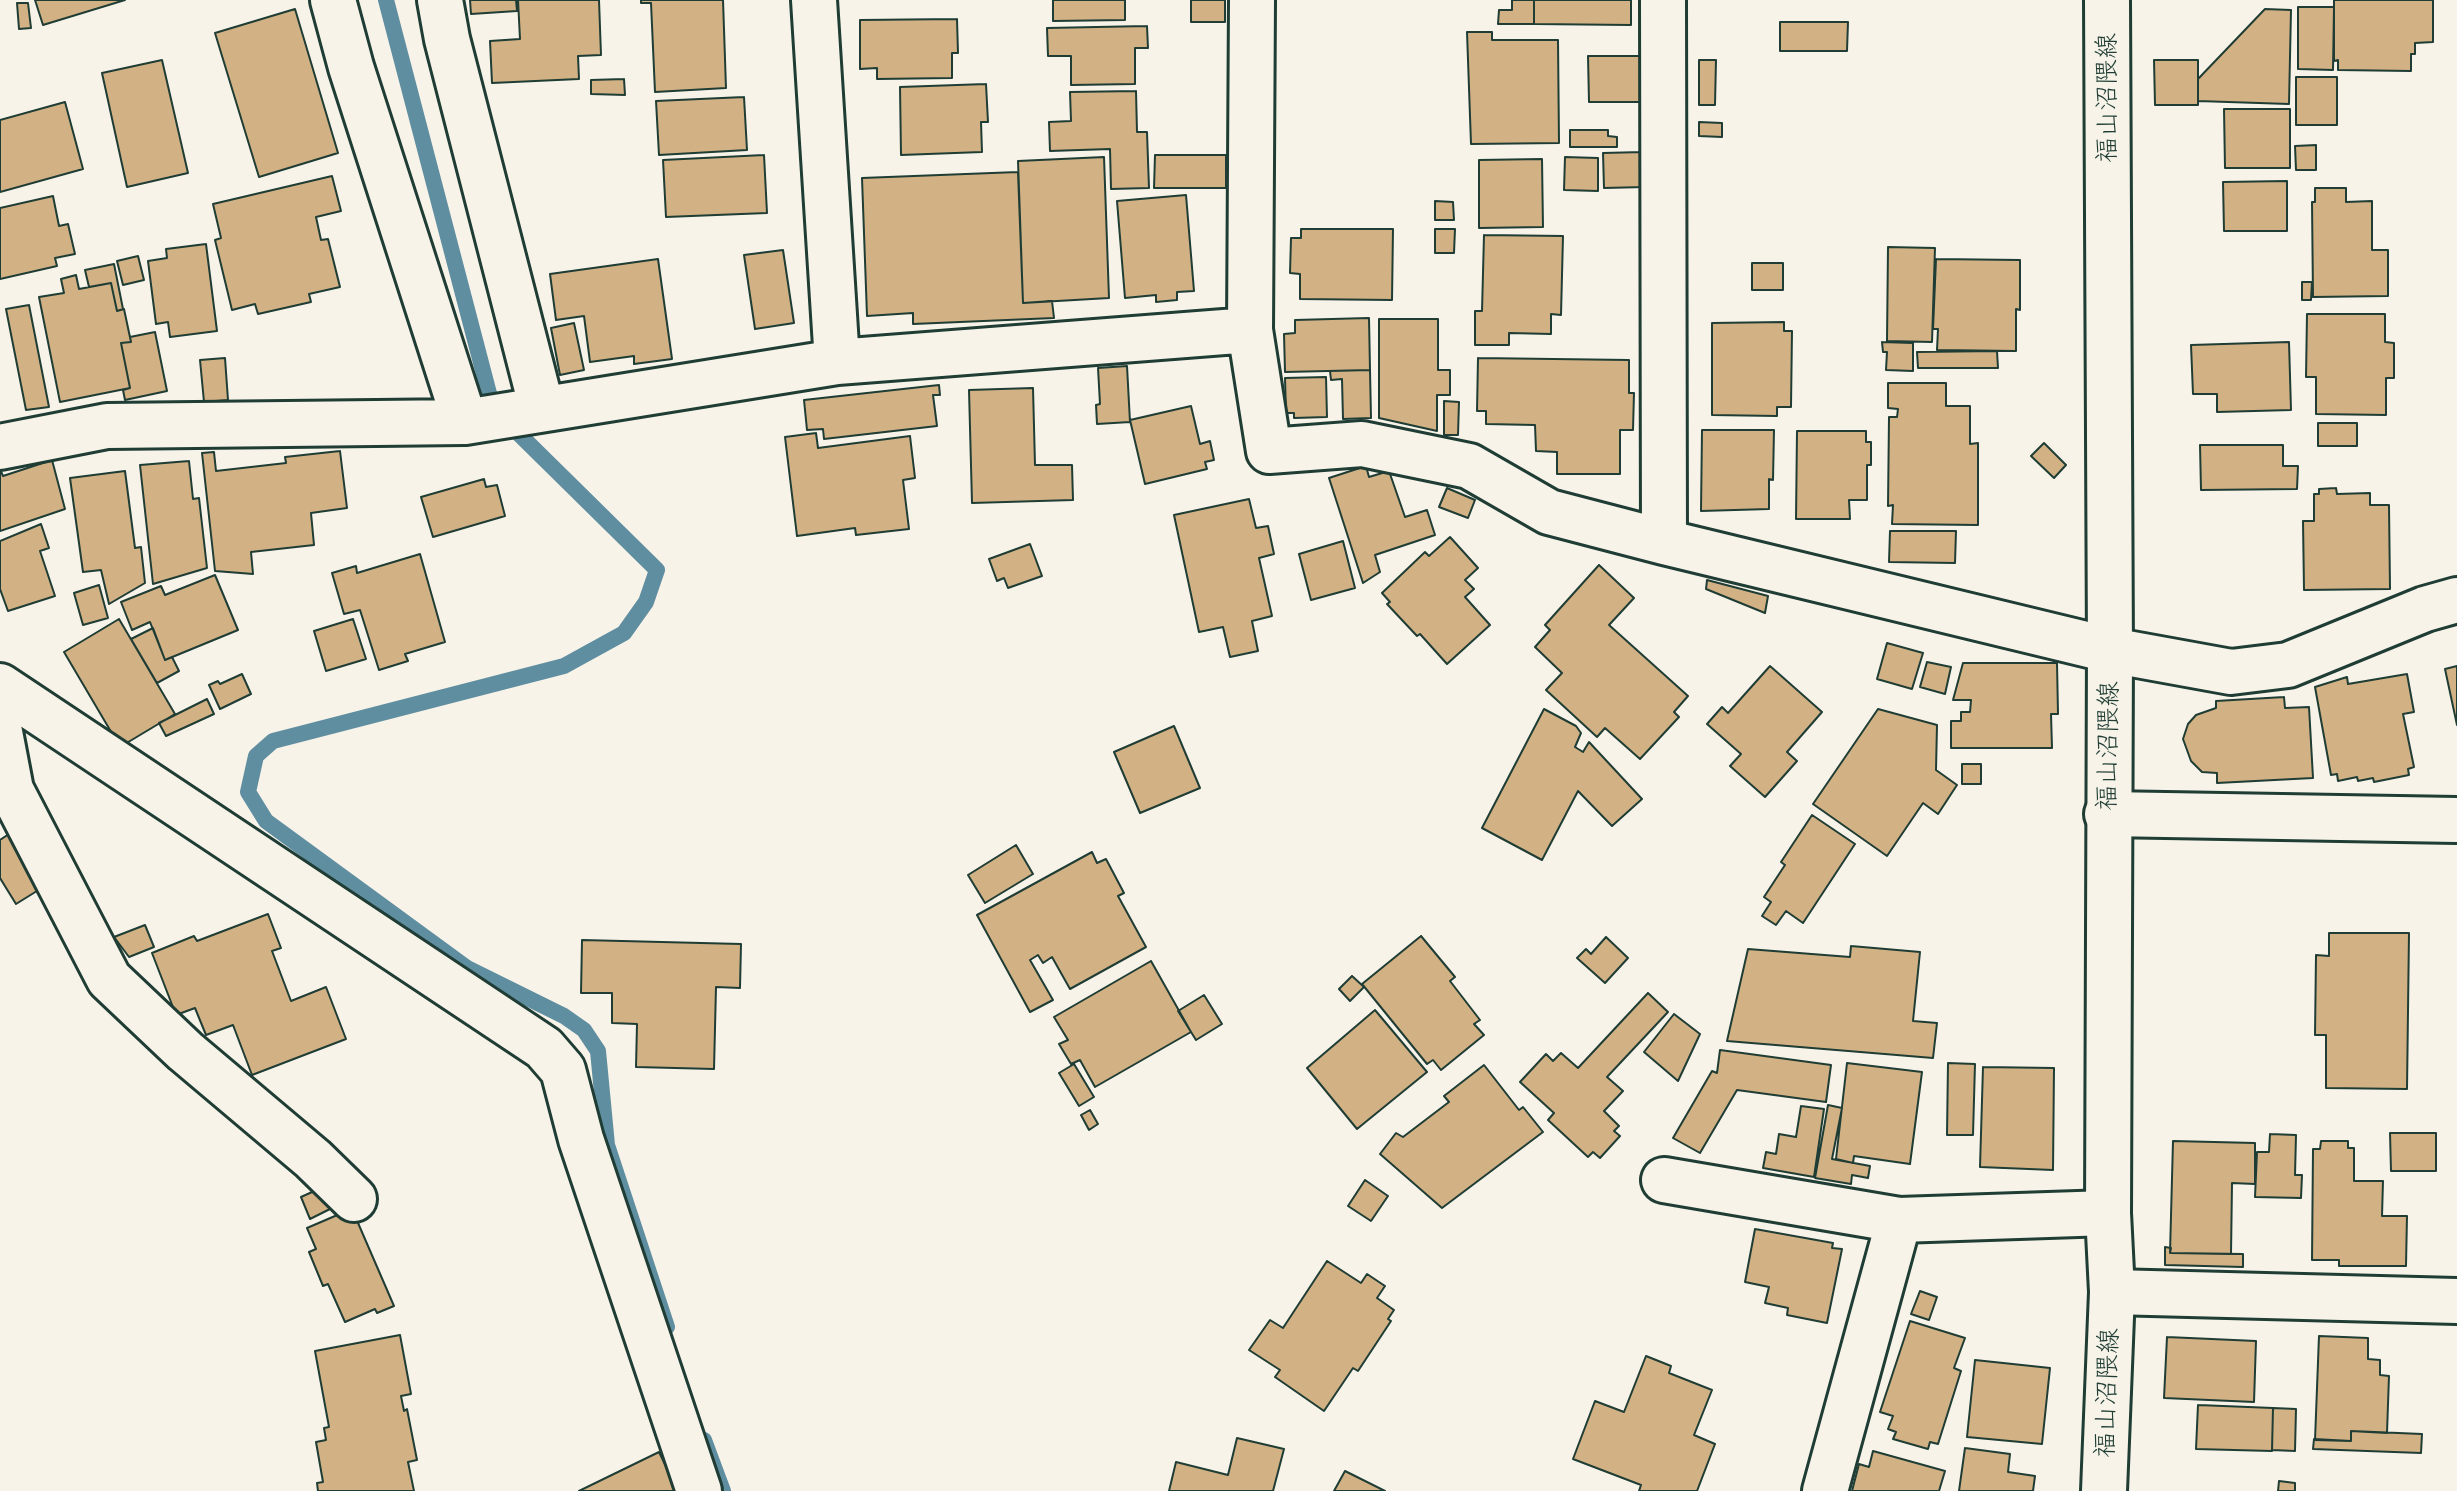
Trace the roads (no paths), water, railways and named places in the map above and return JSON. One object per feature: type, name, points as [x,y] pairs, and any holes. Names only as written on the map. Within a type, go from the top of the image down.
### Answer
[{"type":"street","points":[[333,0],[356,82],[505,416]]},
{"type":"street","points":[[440,0],[505,416]]},
{"type":"street","points":[[814,0],[837,362]]},
{"type":"street","points":[[1252,0],[1250,330],[1269,451],[1362,444],[1469,466],[1549,512],[2110,650],[2231,672],[2288,665],[2425,609],[2457,600]]},
{"type":"street","points":[[1663,0],[1664,542]]},
{"type":"street","name":"福山沼隈線","points":[[2104,1491],[2112,1292],[2108,1213],[2107,814],[2110,650],[2107,0]]},
{"type":"street","points":[[0,447],[107,426],[505,416],[837,362],[1250,330]]},
{"type":"street","points":[[0,686],[544,1048],[563,1070],[581,1139],[699,1491]]},
{"type":"street","points":[[0,732],[6,791],[109,979],[185,1051],[313,1159],[354,1199]]},
{"type":"street","points":[[2107,814],[2457,820]]},
{"type":"street","points":[[1664,1180],[1899,1220],[2108,1213]]},
{"type":"street","points":[[1825,1491],[1899,1220]]},
{"type":"street","points":[[2112,1292],[2457,1301]]},
{"type":"waterway","points":[[386,0],[491,401],[519,434],[657,570],[646,602],[624,633],[564,666],[273,741],[256,756],[248,792],[266,821],[467,968],[564,1016],[584,1030],[598,1051],[607,1145],[667,1327]]},
{"type":"waterway","points":[[704,1440],[723,1491]]}]
